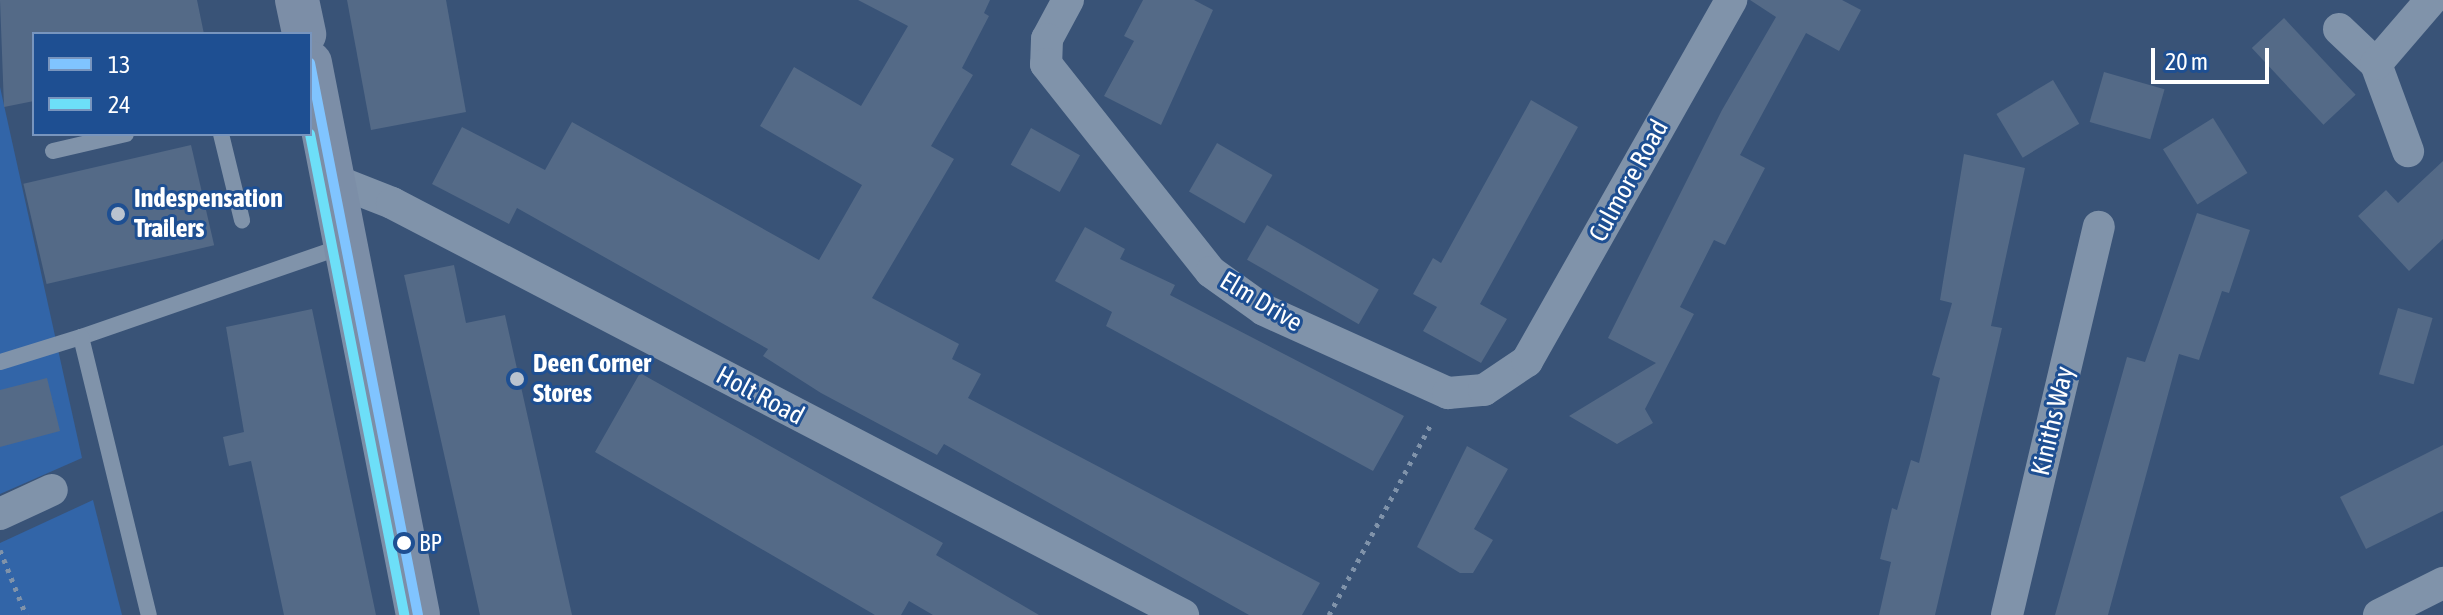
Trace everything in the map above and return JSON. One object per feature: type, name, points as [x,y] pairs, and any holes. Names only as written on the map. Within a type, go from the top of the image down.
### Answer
[{"type":"main road","points":[[297,0],[304,32]]},
{"type":"main road","points":[[312,81],[336,181],[418,615]]},
{"type":"street","name":"Elm Drive","points":[[1068,0],[1047,39],[1046,64],[1211,272],[1264,310],[1448,393]]},
{"type":"street","name":"Culmore Road","points":[[1448,393],[1484,390],[1527,361],[1731,0]]},
{"type":"street","points":[[2376,64],[2431,0]]},
{"type":"street","points":[[2339,29],[2376,64],[2408,151]]},
{"type":"street","name":"Holt Road","points":[[336,181],[392,203],[1183,615]]},
{"type":"street","name":"Kiniths Way","points":[[2007,615],[2099,227]]},
{"type":"street","points":[[0,514],[52,490]]},
{"type":"street","points":[[2379,615],[2443,583]]},
{"type":"lane","points":[[53,151],[117,136]]},
{"type":"lane","points":[[221,136],[242,220]]},
{"type":"lane","points":[[0,362],[348,245]]},
{"type":"lane","points":[[81,337],[149,615]]},
{"type":"path","points":[[1329,615],[1448,393]]},
{"type":"path","points":[[0,550],[26,615]]},
{"type":"shaded area","points":[[0,87],[82,458],[0,494]]},
{"type":"shaded area","points":[[93,500],[122,615],[0,615],[0,543]]},
{"type":"building","points":[[0,0],[197,0],[204,32],[32,32],[32,101],[4,107]]},
{"type":"building","points":[[347,0],[446,0],[466,112],[371,130]]},
{"type":"building","points":[[858,0],[990,0],[984,13],[989,16],[962,68],[973,75],[931,146],[954,159],[872,298],[959,344],[952,359],[981,374],[968,398],[1320,583],[1302,615],[1249,615],[944,444],[937,455],[821,393],[763,356],[768,349],[517,208],[509,224],[432,184],[462,127],[545,170],[572,122],[819,260],[862,185],[760,126],[794,67],[861,106],[908,26]]},
{"type":"building","points":[[1143,0],[1194,0],[1213,10],[1161,125],[1104,96],[1134,41],[1124,36]]},
{"type":"building","points":[[1750,0],[1842,0],[1861,10],[1839,51],[1806,33],[1740,155],[1765,168],[1725,245],[1714,240],[1680,307],[1694,314],[1645,409],[1653,423],[1617,444],[1569,416],[1656,363],[1608,338],[1722,110],[1776,17]]},
{"type":"building","points":[[2284,18],[2356,95],[2323,125],[2252,48]]},
{"type":"building","points":[[2104,72],[2165,89],[2150,139],[2090,122]]},
{"type":"building","points":[[2053,80],[2079,124],[2023,158],[1996,114]]},
{"type":"building","points":[[1531,100],[1578,127],[1480,304],[1507,319],[1481,363],[1423,331],[1437,307],[1413,294],[1433,258],[1441,263]]},
{"type":"building","points":[[2213,118],[2247,173],[2197,204],[2163,149]]},
{"type":"building","points":[[1031,128],[1080,155],[1060,192],[1011,165]]},
{"type":"building","points":[[1217,143],[1272,175],[1244,223],[1189,191]]},
{"type":"building","name":"Indespensation Trailers","points":[[191,145],[214,245],[47,284],[23,184]]},
{"type":"building","points":[[1964,154],[2025,168],[1991,326],[2002,328],[1935,615],[1879,615],[1891,562],[1880,559],[1892,508],[1897,510],[1911,460],[1919,463],[1940,378],[1932,375],[1952,303],[1940,300]]},
{"type":"building","points":[[2443,161],[2443,239],[2409,271],[2358,216],[2386,190],[2398,203]]},
{"type":"building","points":[[2197,213],[2250,230],[2229,293],[2222,291],[2199,360],[2179,354],[2108,615],[2055,615],[2127,357],[2145,362]]},
{"type":"building","points":[[1267,225],[1379,290],[1359,324],[1247,260]]},
{"type":"building","points":[[1085,227],[1125,249],[1120,259],[1175,285],[1170,295],[1404,416],[1373,471],[1106,326],[1112,312],[1055,281]]},
{"type":"building","points":[[454,265],[466,323],[505,315],[572,615],[480,615],[404,275]]},
{"type":"building","points":[[2398,308],[2433,318],[2414,384],[2379,374]]},
{"type":"building","points":[[312,309],[376,615],[284,615],[251,461],[229,466],[223,437],[244,432],[226,327]]},
{"type":"building","points":[[640,373],[943,543],[936,555],[1039,615],[933,615],[909,601],[901,615],[875,615],[595,452]]},
{"type":"building","points":[[47,378],[60,431],[0,447],[0,390]]},
{"type":"building","points":[[2443,445],[2443,511],[2366,549],[2340,497]]},
{"type":"building","points":[[1467,446],[1508,469],[1474,529],[1493,540],[1473,573],[1460,573],[1417,547]]},
{"type":"transit line","name":"13","points":[[312,73],[418,615]]},
{"type":"transit line","name":"24","points":[[310,136],[404,615]]},
{"type":"place","name":"Indespensation Trailers","points":[[118,214]]},
{"type":"place","name":"Deen Corner Stores","points":[[517,379]]},
{"type":"place","name":"BP","points":[[404,543]]}]
